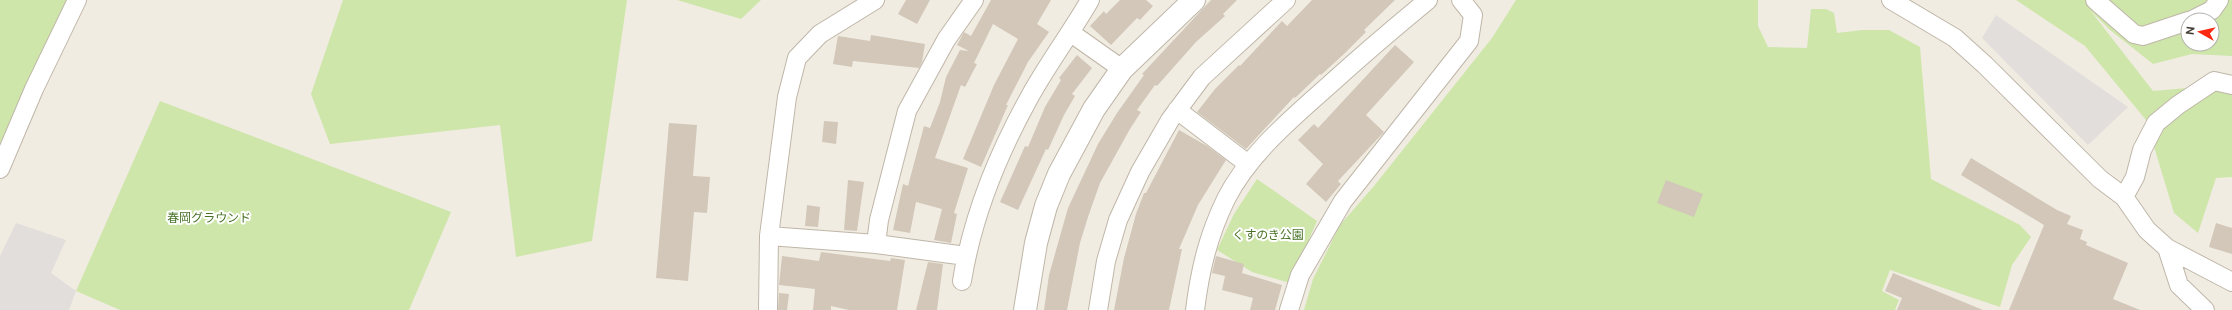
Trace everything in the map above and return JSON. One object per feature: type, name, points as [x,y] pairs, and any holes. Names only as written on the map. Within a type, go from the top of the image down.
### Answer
[{"type":"street","points":[[0,169],[34,88],[77,0]]},
{"type":"street","points":[[768,310],[769,236],[787,97],[797,58],[820,34],[874,0]]},
{"type":"street","points":[[876,244],[879,220],[907,111],[946,40],[974,0]]},
{"type":"street","points":[[962,281],[966,256],[976,220],[993,174],[1029,98],[1071,33],[1090,0]]},
{"type":"street","points":[[1025,310],[1036,243],[1046,206],[1059,174],[1094,109],[1122,69],[1194,0]]},
{"type":"street","points":[[1098,310],[1106,261],[1118,220],[1140,172],[1177,110],[1202,77],[1286,0]]},
{"type":"street","points":[[1195,310],[1200,270],[1209,238],[1226,199],[1248,164],[1294,117],[1388,33],[1428,0]]},
{"type":"street","points":[[1289,310],[1300,275],[1343,201],[1469,41],[1473,15],[1461,0]]},
{"type":"street","points":[[1891,0],[1955,38],[1985,65],[2100,179],[2124,197],[2147,230],[2167,248],[2232,282]]},
{"type":"street","points":[[2095,0],[2134,34],[2143,36],[2180,24]]},
{"type":"street","points":[[2208,12],[2212,10],[2219,0]]},
{"type":"street","points":[[1071,33],[1122,69]]},
{"type":"street","points":[[2124,197],[2135,177],[2142,150],[2156,123],[2178,105],[2214,81],[2232,85]]},
{"type":"street","points":[[1177,110],[1248,164]]},
{"type":"street","points":[[769,236],[876,244],[966,256]]},
{"type":"street","points":[[2167,248],[2179,284],[2204,310]]},
{"type":"green space","points":[[0,0],[77,0],[0,169]]},
{"type":"green space","points":[[343,0],[627,0],[592,241],[516,257],[500,125],[330,144],[311,94]]},
{"type":"green space","points":[[677,0],[761,0],[741,19]]},
{"type":"green space","points":[[1516,0],[1758,0],[1758,26],[1768,47],[1807,48],[1811,9],[1826,9],[1834,13],[1837,33],[1862,30],[1889,30],[1920,47],[1931,179],[2020,225],[2031,237],[2012,265],[2000,307],[1890,270],[1882,291],[1899,300],[1895,310],[1304,310],[1313,279],[1340,225],[1374,186],[1492,38]]},
{"type":"green space","points":[[2016,0],[2232,0],[2232,56],[2192,54],[2153,64],[2110,30],[2090,10],[2153,91],[2210,86],[2232,91],[2232,177],[2216,178],[2198,233],[2174,213],[2146,120],[2085,46]]},
{"type":"green space","name":"春岡グラウンド","points":[[160,101],[451,212],[409,310],[120,310],[76,291]]},
{"type":"green space","name":"くすのき公園","points":[[1257,179],[1317,221],[1290,283],[1252,272],[1217,250],[1234,214]]},
{"type":"shaded area","points":[[1996,15],[2128,107],[2088,145],[1982,38]]},
{"type":"shaded area","points":[[16,223],[66,240],[51,273],[76,291],[69,310],[0,310],[0,256]]},
{"type":"building","points":[[906,0],[930,0],[917,24],[898,14]]},
{"type":"building","points":[[991,0],[1051,0],[1037,24],[1049,32],[1028,62],[1006,105],[1008,105],[981,167],[963,159],[994,85],[1018,39],[993,24],[974,63],[977,64],[965,87],[961,85],[935,158],[968,168],[954,213],[957,214],[951,243],[934,240],[942,209],[916,202],[910,233],[893,230],[903,184],[908,186],[924,126],[930,128],[940,102],[946,77],[960,50],[969,51],[957,45],[964,32],[971,36]]},
{"type":"building","points":[[1120,0],[1146,0],[1153,6],[1140,20],[1137,18],[1111,45],[1090,26],[1104,11],[1106,14]]},
{"type":"building","points":[[1211,0],[1237,0],[1223,14],[1225,16],[1196,42],[1157,86],[1155,85],[1137,110],[1141,112],[1100,183],[1088,217],[1080,243],[1067,310],[1044,310],[1049,275],[1068,208],[1098,144],[1117,113],[1144,75],[1142,74]]},
{"type":"building","points":[[1312,0],[1395,0],[1364,30],[1366,32],[1345,53],[1295,98],[1294,97],[1246,149],[1197,112],[1215,89],[1239,65],[1240,66],[1282,21],[1287,26]]},
{"type":"building","points":[[871,35],[925,44],[922,62],[919,68],[853,61],[852,67],[833,64],[838,36],[870,41]]},
{"type":"building","points":[[1395,45],[1414,62],[1366,115],[1384,132],[1338,181],[1341,184],[1326,202],[1306,184],[1323,164],[1298,140],[1314,124],[1318,128]]},
{"type":"building","points":[[1077,55],[1092,68],[1072,94],[1075,96],[1064,115],[1048,150],[1046,149],[1018,210],[1000,202],[1025,146],[1028,147],[1045,107],[1061,80],[1059,78]]},
{"type":"building","points":[[824,121],[838,122],[836,144],[822,142]]},
{"type":"building","points":[[669,123],[697,125],[693,176],[710,177],[707,213],[694,212],[688,281],[656,278]]},
{"type":"building","points":[[1179,130],[1207,146],[1226,160],[1198,205],[1179,249],[1182,249],[1169,310],[1114,310],[1124,258],[1136,214],[1144,193],[1146,193]]},
{"type":"building","points":[[1971,158],[2057,210],[2071,216],[2067,224],[2083,230],[2080,239],[2087,242],[2086,245],[2128,263],[2113,299],[2140,310],[2009,310],[2044,225],[1961,175]]},
{"type":"building","points":[[848,180],[864,182],[857,231],[844,230]]},
{"type":"building","points":[[1666,180],[1703,194],[1694,217],[1657,203]]},
{"type":"building","points":[[807,205],[820,207],[818,227],[805,226]]},
{"type":"building","points":[[2216,223],[2232,228],[2232,254],[2209,247]]},
{"type":"building","points":[[821,252],[890,261],[891,258],[905,260],[897,310],[849,310],[831,306],[831,310],[813,310],[815,289],[779,285],[782,256],[819,261]]},
{"type":"building","points":[[1216,256],[1244,264],[1242,273],[1282,285],[1275,310],[1250,310],[1253,298],[1222,290],[1225,276],[1212,273]]},
{"type":"building","points":[[928,262],[943,264],[937,310],[916,310]]},
{"type":"building","points":[[1893,273],[1983,310],[1897,310],[1902,298],[1885,291]]},
{"type":"building","points":[[779,293],[789,294],[787,310],[778,310]]}]
